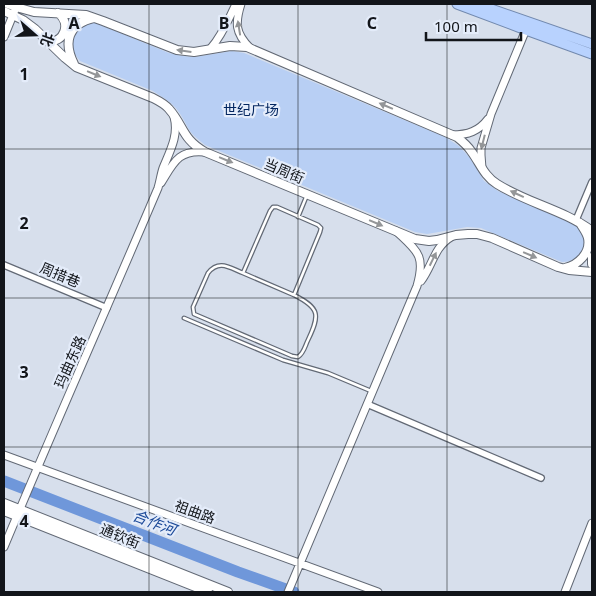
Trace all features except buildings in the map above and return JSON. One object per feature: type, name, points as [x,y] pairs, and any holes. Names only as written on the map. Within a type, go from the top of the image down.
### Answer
[{"type":"highway","points":[[457,4],[592,44]]},
{"type":"highway","points":[[477,4],[592,54]]},
{"type":"main road","points":[[8,4],[34,12],[79,14],[96,18],[177,50],[194,52],[235,46],[250,48],[457,137],[467,147],[489,177],[506,189],[577,221],[592,231]]},
{"type":"main road","name":"当周街","points":[[4,12],[13,15],[35,29],[76,66],[153,98],[165,105],[174,115],[187,137],[197,148],[205,152],[415,239],[437,240],[453,236],[477,234],[492,238],[558,267],[592,272]]},
{"type":"main road","points":[[47,41],[54,42],[58,40],[65,28],[64,19],[57,13]]},
{"type":"main road","points":[[76,66],[69,51],[69,38],[72,30],[85,20],[96,18]]},
{"type":"main road","points":[[558,267],[564,268],[575,264],[586,253],[588,238],[577,221]]},
{"type":"main road","points":[[592,257],[592,264]]},
{"type":"main road","name":"通钦街","points":[[4,503],[228,592]]},
{"type":"main road","points":[[4,511],[19,509],[208,592]]},
{"type":"street","points":[[211,48],[225,28],[236,4]]},
{"type":"street","points":[[242,4],[238,15],[237,27],[241,38],[250,48]]},
{"type":"street","points":[[4,37],[16,7]]},
{"type":"street","points":[[483,170],[481,148],[491,114],[527,26]]},
{"type":"street","points":[[452,135],[468,134],[478,130],[491,114]]},
{"type":"street","points":[[158,188],[175,134],[176,123],[174,115]]},
{"type":"street","points":[[158,188],[173,163],[180,157],[190,152],[205,152]]},
{"type":"street","points":[[577,221],[592,182]]},
{"type":"street","name":"玛曲东路","points":[[4,547],[158,188]]},
{"type":"street","points":[[396,231],[421,260],[418,286]]},
{"type":"street","points":[[288,592],[418,286],[438,248],[444,241],[453,236]]},
{"type":"street","name":"周措巷","points":[[4,265],[107,308]]},
{"type":"street","points":[[367,404],[541,478]]},
{"type":"street","name":"祖曲路","points":[[4,455],[36,470],[378,592]]},
{"type":"street","points":[[565,592],[592,523]]},
{"type":"lane","points":[[298,216],[307,194]]},
{"type":"lane","points":[[243,273],[271,209],[276,207],[298,216],[320,226],[321,230],[294,295]]},
{"type":"lane","points":[[223,265],[243,273],[305,300],[315,312],[315,325],[302,353],[298,357],[194,314],[193,307],[212,268],[223,265]]},
{"type":"lane","points":[[184,318],[283,360],[328,373],[373,392]]},
{"type":"green space","name":"世纪广场","points":[[96,23],[169,53],[182,56],[195,57],[232,51],[244,53],[445,137],[459,146],[470,158],[484,181],[498,191],[578,226],[584,238],[583,250],[575,259],[562,262],[481,228],[467,227],[427,234],[415,232],[205,145],[192,133],[170,102],[153,91],[80,61],[73,50],[73,37],[82,26]]},
{"type":"waterway","name":"合作河","points":[[4,481],[294,592]]}]
